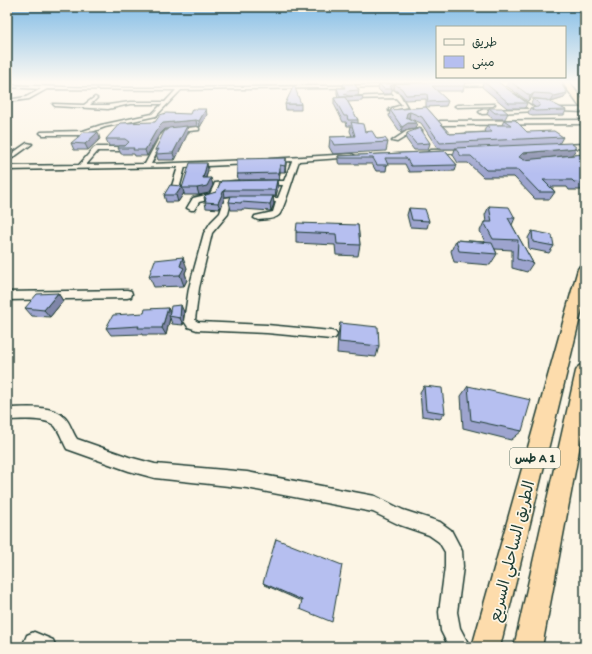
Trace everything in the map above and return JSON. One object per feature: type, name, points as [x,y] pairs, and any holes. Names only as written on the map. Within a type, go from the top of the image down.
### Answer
[{"type":"highway","name":"الطريق الساحلي السريع","points":[[486,647],[585,269]]},
{"type":"highway","name":"طس A 1","points":[[528,647],[585,372]]},
{"type":"street","points":[[43,133],[90,132],[103,126],[154,116],[157,113]]},
{"type":"street","points":[[440,123],[585,122]]},
{"type":"street","points":[[416,124],[426,142],[434,152]]},
{"type":"street","points":[[147,166],[163,136],[168,131],[197,129]]},
{"type":"street","points":[[395,141],[409,132],[420,131]]},
{"type":"street","points":[[7,160],[29,144]]},
{"type":"street","points":[[555,147],[585,146]]},
{"type":"street","points":[[81,167],[96,149],[127,149]]},
{"type":"street","points":[[427,152],[447,154],[477,150]]},
{"type":"street","points":[[8,169],[182,165],[356,156]]},
{"type":"street","points":[[258,218],[274,214],[282,200],[296,159]]},
{"type":"street","points":[[175,189],[182,165]]},
{"type":"street","points":[[191,208],[196,200],[213,196],[218,185],[288,183]]},
{"type":"street","points":[[282,200],[228,200],[224,214],[214,224],[208,233],[194,288],[189,321],[197,326],[266,329],[331,335]]},
{"type":"street","points":[[7,296],[126,294]]},
{"type":"street","points":[[7,414],[48,416],[60,422],[66,437],[72,444],[136,466],[155,471],[248,480],[375,504],[400,517],[434,528],[445,536],[453,551],[454,567],[448,612],[451,631],[460,647]]},
{"type":"building","points":[[166,113],[190,114],[191,113],[204,113],[199,121],[163,123],[157,129],[145,150],[118,148],[119,146],[125,146],[129,142],[125,139],[106,139],[120,123],[155,122],[160,115]]},
{"type":"building","points":[[342,113],[354,113],[358,120],[348,120],[347,116],[344,116]]},
{"type":"building","points":[[392,113],[408,113],[406,117],[417,123],[408,123],[402,127]]},
{"type":"building","points":[[411,113],[431,113],[450,134],[492,132],[487,125],[511,125],[504,120],[515,120],[527,132],[554,131],[563,137],[440,143],[422,117]]},
{"type":"building","points":[[351,122],[363,124],[365,132],[372,131],[377,139],[385,138],[388,142],[334,145],[330,137],[355,136]]},
{"type":"building","points":[[187,126],[173,153],[156,154],[159,149],[155,150],[164,132],[169,128]]},
{"type":"building","points":[[420,128],[430,143],[416,144],[407,133]]},
{"type":"building","points":[[84,132],[98,132],[85,144],[71,143]]},
{"type":"building","points":[[571,143],[577,148],[523,153],[519,157],[524,160],[585,154],[585,173],[582,173],[585,176],[585,183],[574,182],[572,180],[543,180],[555,192],[539,192],[518,170],[486,170],[471,156],[461,156],[455,148]]},
{"type":"building","points":[[445,151],[457,165],[411,166],[406,158],[385,158],[388,165],[377,165],[373,158],[339,158],[338,156]]},
{"type":"building","points":[[286,158],[285,166],[280,165],[278,173],[237,174],[237,159]]},
{"type":"building","points":[[190,163],[207,163],[203,178],[211,178],[207,186],[182,188]]},
{"type":"building","points":[[277,180],[275,190],[224,190],[218,203],[205,202],[206,198],[204,197],[216,192],[221,181]]},
{"type":"building","points":[[170,185],[182,186],[176,195],[164,195]]},
{"type":"building","points":[[231,196],[273,196],[270,204],[229,202]]},
{"type":"building","points":[[489,206],[509,207],[515,218],[508,218],[533,263],[517,259],[518,240],[493,239],[484,222],[492,222]]},
{"type":"building","points":[[409,208],[425,209],[429,221],[412,220]]},
{"type":"building","points":[[297,223],[358,225],[360,245],[337,244],[336,234],[296,232]]},
{"type":"building","points":[[532,231],[552,235],[554,246],[533,242]]},
{"type":"building","points":[[456,240],[492,243],[497,254],[459,251]]},
{"type":"building","points":[[183,257],[180,266],[184,268],[180,275],[149,276],[155,260]]},
{"type":"building","points":[[58,293],[44,310],[25,308],[37,294]]},
{"type":"building","points":[[181,305],[180,318],[169,316],[171,306]]},
{"type":"building","points":[[168,308],[162,328],[138,328],[139,326],[106,328],[113,315],[144,313],[145,309]]},
{"type":"building","points":[[340,323],[378,327],[379,346],[339,342]]},
{"type":"building","points":[[424,386],[442,388],[445,413],[426,410]]},
{"type":"building","points":[[468,386],[531,400],[522,431],[471,420]]},
{"type":"building","points":[[276,539],[342,565],[332,622],[300,609],[302,600],[263,583]]}]
